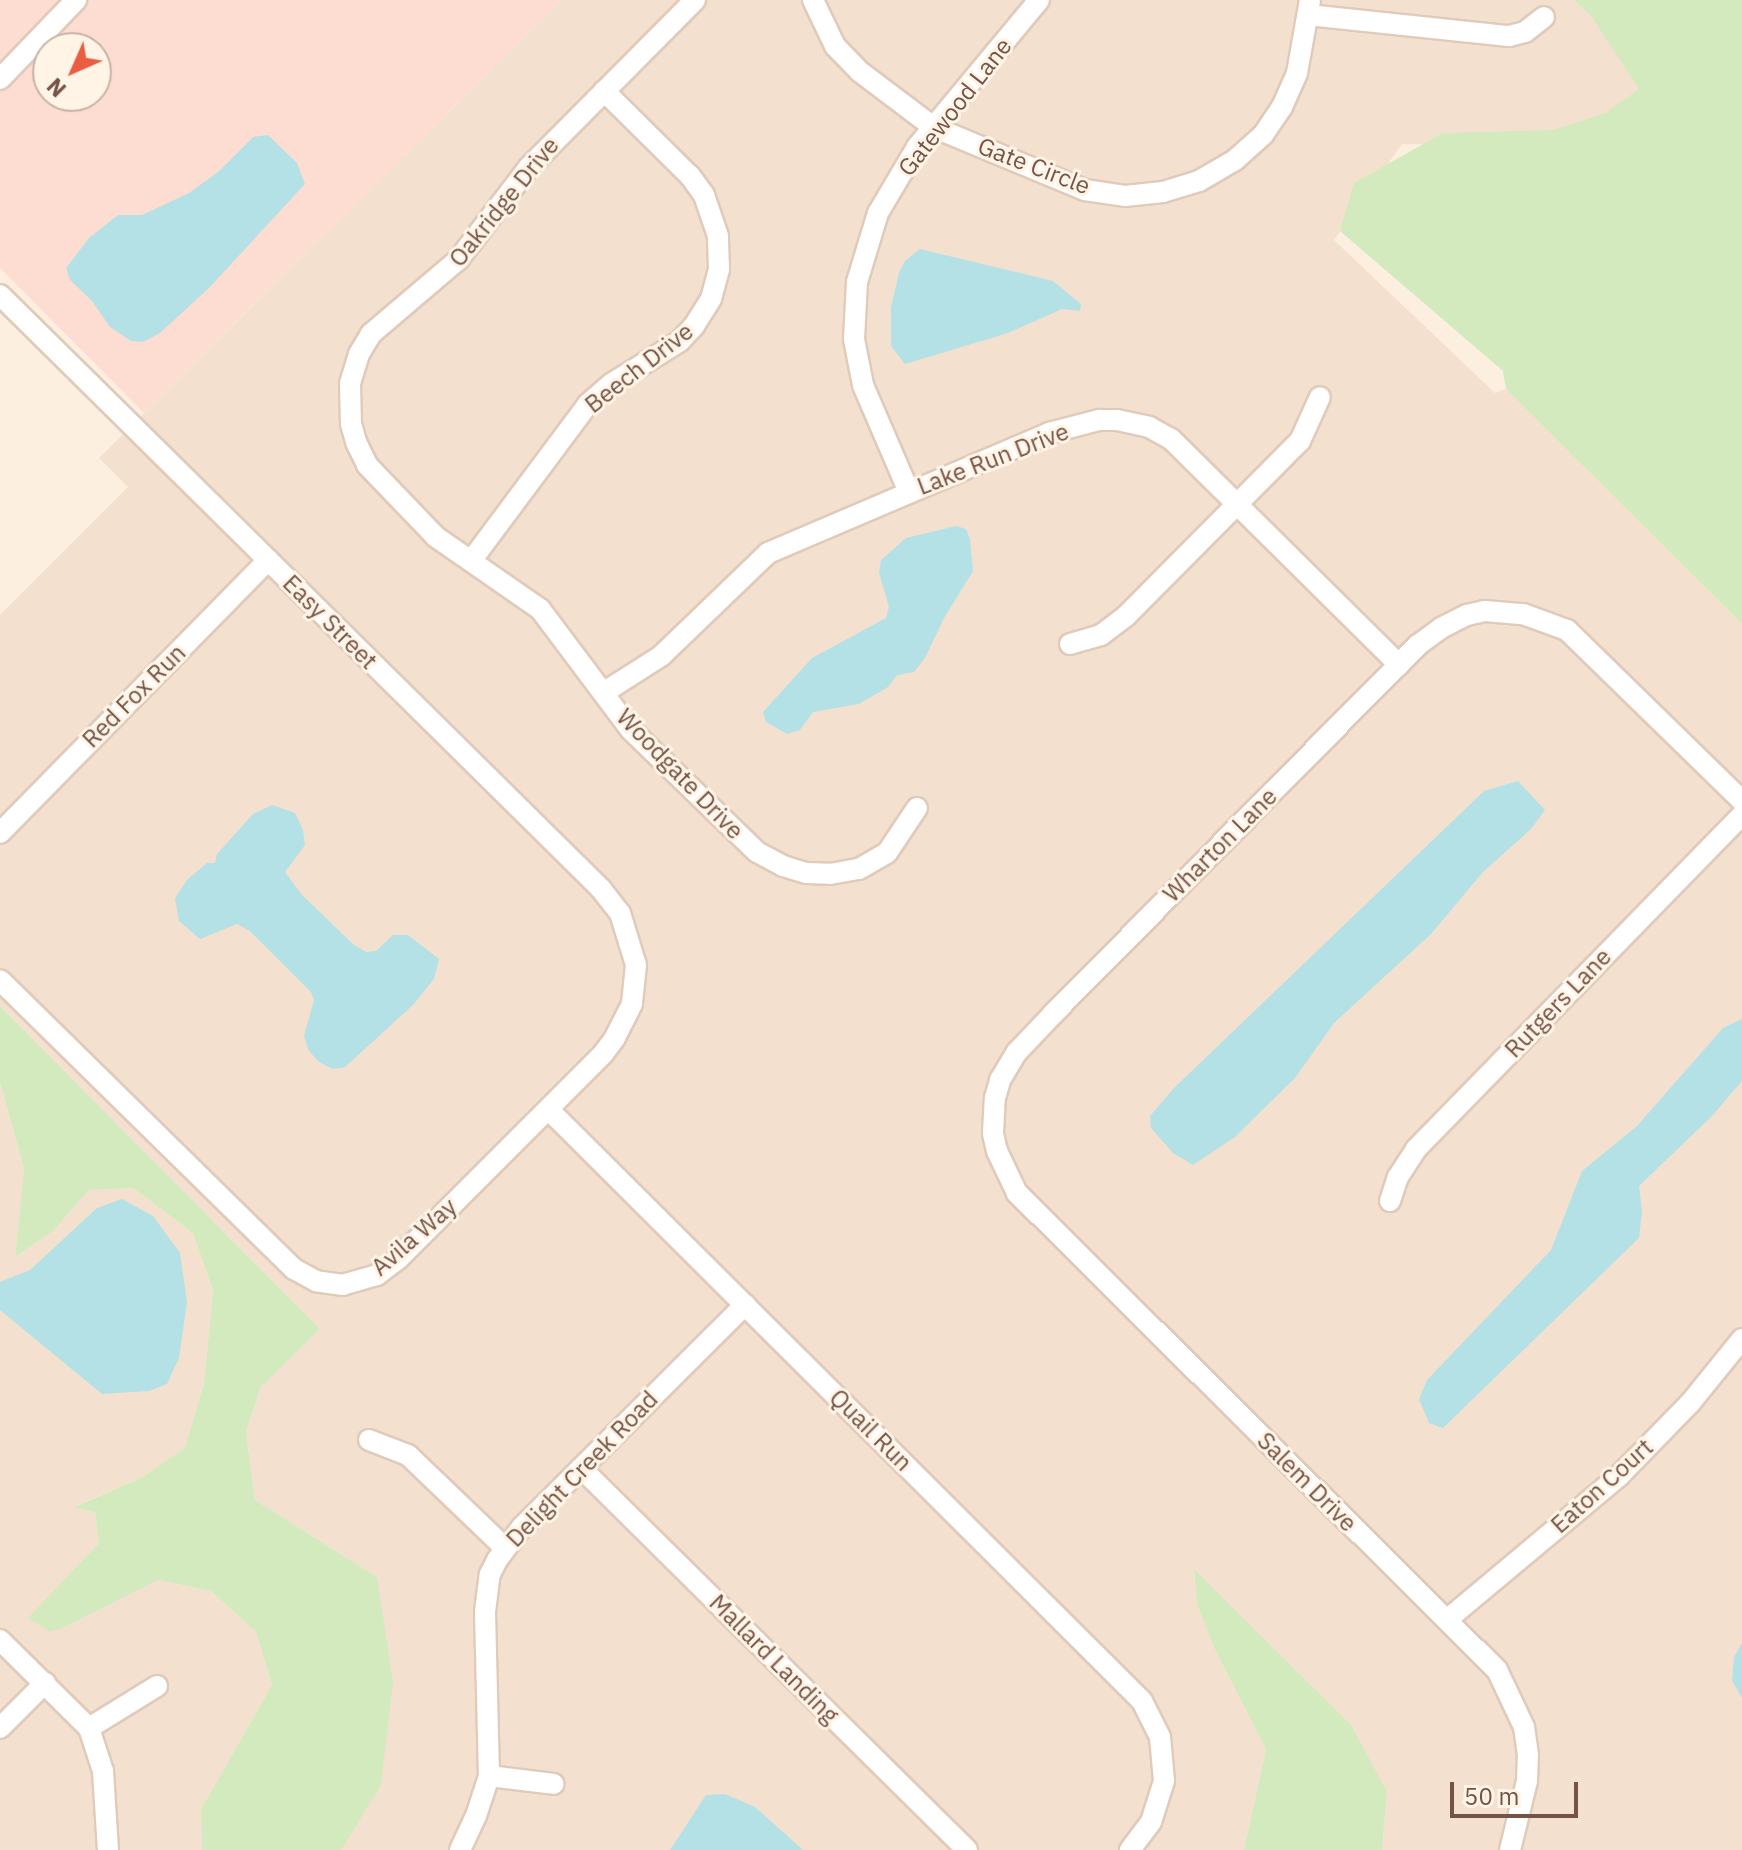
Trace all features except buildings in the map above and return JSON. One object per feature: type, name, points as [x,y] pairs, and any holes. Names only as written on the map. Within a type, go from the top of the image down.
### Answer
[{"type":"street","points":[[0,79],[76,0]]},
{"type":"street","name":"Oakridge Drive","points":[[471,561],[436,537],[367,465],[351,424],[350,384],[354,369],[371,334],[459,259],[529,167],[695,0]]},
{"type":"street","name":"Gate Circle","points":[[813,0],[835,46],[851,63],[933,127],[1085,190],[1125,196],[1163,192],[1199,181],[1235,160],[1263,135],[1282,107],[1297,73],[1309,7]]},
{"type":"street","name":"Gatewood Lane","points":[[909,492],[863,385],[854,339],[857,282],[878,213],[933,127],[1039,0]]},
{"type":"street","points":[[1309,7],[1509,36],[1525,32],[1544,17]]},
{"type":"street","name":"Beech Drive","points":[[471,561],[588,404],[611,384],[680,341],[711,299],[719,269],[718,236],[704,195],[690,176],[604,91]]},
{"type":"street","name":"Easy Street","points":[[0,295],[601,889],[620,913],[636,965]]},
{"type":"street","points":[[1070,644],[1101,635],[1114,626],[1238,504],[1300,441],[1320,397]]},
{"type":"street","name":"Lake Run Drive","points":[[603,693],[661,656],[768,553],[1049,433],[1099,420],[1117,420],[1149,427],[1171,439],[1399,665]]},
{"type":"street","name":"Red Fox Run","points":[[0,833],[268,560]]},
{"type":"street","name":"Woodgate Drive","points":[[471,561],[540,609],[571,645],[631,730],[757,852],[783,866],[806,873],[847,872],[873,863],[887,853],[917,808]]},
{"type":"street","name":"Wharton Lane","points":[[997,1151],[993,1133],[995,1098],[1000,1080],[1017,1052],[1399,665],[1430,635],[1467,615],[1485,611],[1523,614],[1551,622],[1580,640],[1742,801]]},
{"type":"street","name":"Rutgers Lane","points":[[1390,1201],[1398,1177],[1416,1149],[1742,815]]},
{"type":"street","name":"Avila Way","points":[[0,980],[289,1264],[316,1281],[354,1283],[388,1267],[549,1110],[615,1038],[632,1004],[636,965]]},
{"type":"street","name":"Quail Run","points":[[549,1110],[1124,1681],[1155,1724],[1164,1766],[1159,1803],[1151,1822],[1130,1850]]},
{"type":"street","name":"Salem Drive","points":[[997,1151],[1009,1181],[1037,1214],[1497,1670],[1524,1727],[1527,1781],[1510,1850]]},
{"type":"street","name":"Delight Creek Road","points":[[460,1850],[476,1816],[489,1776],[485,1612],[490,1574],[504,1547],[745,1305]]},
{"type":"street","name":"Eaton Court","points":[[1448,1619],[1619,1476],[1691,1402],[1742,1339]]},
{"type":"street","points":[[369,1440],[408,1455],[504,1547]]},
{"type":"street","name":"Mallard Landing","points":[[581,1468],[967,1850]]},
{"type":"street","points":[[0,1640],[89,1728],[103,1771],[108,1850]]},
{"type":"street","points":[[0,1728],[45,1683]]},
{"type":"street","points":[[89,1728],[157,1686]]},
{"type":"street","points":[[489,1776],[554,1784]]},
{"type":"shaded area","points":[[0,0],[561,0],[144,413],[0,268]]},
{"type":"shaded area","points":[[561,0],[1612,0],[1668,103],[1559,146],[1402,144],[1334,240],[1495,393],[1506,389],[1742,624],[1742,1850],[1382,1850],[1387,1792],[1194,1570],[1197,1604],[1214,1648],[1266,1749],[1244,1850],[341,1850],[377,1577],[255,1500],[246,1432],[261,1387],[320,1329],[0,1006],[0,615],[128,487],[99,458]]},
{"type":"shaded area","points":[[0,1082],[24,1169],[15,1257],[53,1231],[89,1190],[133,1188],[193,1233],[213,1291],[204,1383],[185,1449],[143,1477],[75,1506],[95,1512],[99,1543],[29,1618],[65,1627],[158,1580],[211,1591],[256,1632],[272,1685],[201,1809],[202,1850],[0,1850]]},
{"type":"green space","points":[[1574,0],[1742,0],[1742,624],[1506,389],[1503,371],[1340,231],[1354,183],[1443,133],[1553,130],[1606,113],[1639,89],[1592,17]]},
{"type":"green space","points":[[0,1006],[320,1329],[261,1387],[246,1432],[255,1500],[377,1577],[393,1682],[381,1785],[341,1850],[202,1850],[201,1809],[272,1685],[256,1632],[211,1591],[158,1580],[50,1632],[28,1618],[99,1543],[95,1512],[74,1507],[143,1477],[185,1448],[204,1383],[213,1291],[193,1233],[133,1188],[89,1190],[53,1231],[15,1257],[24,1169],[0,1082]]},
{"type":"green space","points":[[1194,1569],[1351,1725],[1387,1792],[1382,1850],[1244,1850],[1266,1749],[1214,1648],[1197,1604]]},
{"type":"water","points":[[268,135],[297,163],[305,184],[210,287],[160,333],[143,342],[131,341],[110,327],[92,301],[70,280],[66,268],[89,238],[118,215],[142,215],[189,193],[218,172],[253,137]]},
{"type":"water","points":[[920,249],[1053,281],[1081,304],[1080,311],[1062,309],[1008,333],[905,364],[891,346],[891,307],[905,261]]},
{"type":"water","points":[[956,526],[966,529],[970,539],[973,571],[944,618],[925,658],[914,672],[897,675],[888,687],[859,704],[813,712],[800,730],[787,734],[766,722],[763,712],[812,658],[886,618],[889,607],[879,573],[881,560],[906,538]]},
{"type":"water","points":[[1518,781],[1545,810],[1531,829],[1482,873],[1431,934],[1334,1023],[1295,1078],[1235,1137],[1193,1165],[1173,1153],[1151,1128],[1150,1116],[1174,1088],[1484,791]]},
{"type":"water","points":[[272,805],[295,813],[303,830],[305,845],[285,872],[302,895],[354,945],[366,952],[376,951],[393,935],[408,935],[439,959],[434,979],[413,1005],[345,1067],[333,1069],[319,1062],[309,1051],[304,1036],[314,1000],[311,992],[250,931],[237,924],[200,939],[179,921],[175,898],[187,880],[207,863],[215,863],[217,854],[253,814]]},
{"type":"water","points":[[1742,1019],[1742,1081],[1712,1116],[1639,1186],[1642,1211],[1639,1238],[1443,1428],[1429,1423],[1419,1399],[1427,1380],[1551,1250],[1582,1171],[1637,1126],[1723,1028]]},
{"type":"water","points":[[122,1199],[153,1216],[180,1253],[187,1302],[179,1358],[167,1384],[149,1391],[102,1394],[0,1310],[0,1282],[30,1270],[97,1208]]},
{"type":"water","points":[[1742,1643],[1742,1698],[1732,1680],[1734,1657]]},
{"type":"water","points":[[725,1794],[755,1807],[803,1850],[670,1850],[706,1795]]}]
